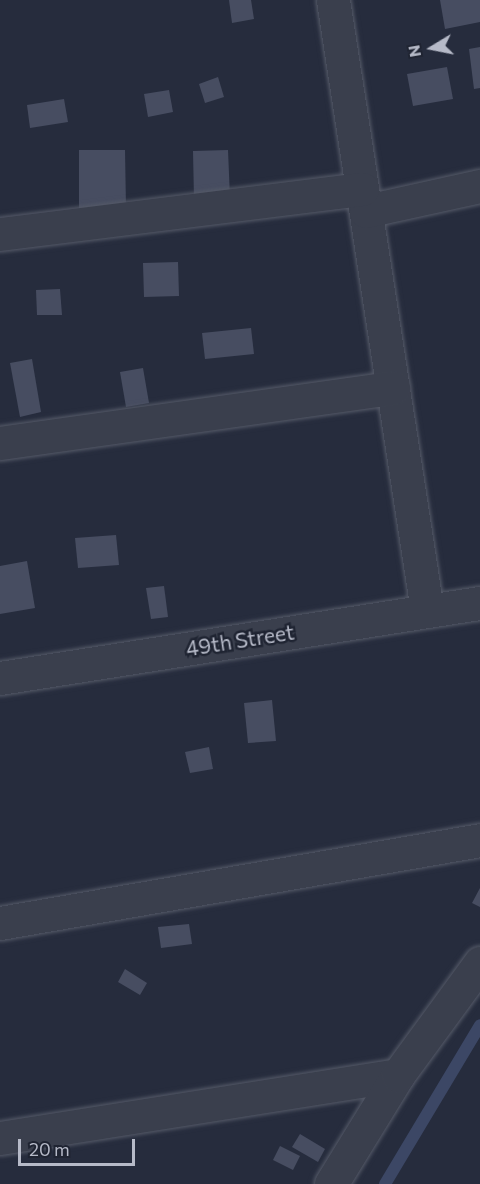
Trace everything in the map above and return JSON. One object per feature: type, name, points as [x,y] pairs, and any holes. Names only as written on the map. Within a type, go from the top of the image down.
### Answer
[{"type":"street","points":[[333,0],[427,610]]},
{"type":"street","points":[[0,234],[364,200],[480,186]]},
{"type":"street","points":[[0,443],[393,388]]},
{"type":"street","name":"49th Street","points":[[0,678],[480,603]]},
{"type":"street","points":[[0,923],[480,840]]},
{"type":"street","points":[[331,1184],[398,1075],[480,963]]},
{"type":"street","points":[[0,1138],[398,1075]]},
{"type":"building","points":[[229,0],[251,0],[254,19],[232,23]]},
{"type":"building","points":[[440,0],[480,0],[480,22],[445,29]]},
{"type":"building","points":[[480,47],[480,88],[474,89],[469,49]]},
{"type":"building","points":[[447,67],[453,99],[413,106],[407,74]]},
{"type":"building","points":[[218,77],[224,97],[205,103],[199,84]]},
{"type":"building","points":[[169,90],[173,112],[148,117],[144,94]]},
{"type":"building","points":[[64,99],[68,122],[30,128],[27,105]]},
{"type":"building","points":[[79,150],[125,150],[126,208],[79,209]]},
{"type":"building","points":[[228,150],[230,198],[194,199],[193,151]]},
{"type":"building","points":[[178,262],[179,296],[144,297],[143,263]]},
{"type":"building","points":[[60,289],[62,315],[37,315],[36,290]]},
{"type":"building","points":[[251,328],[254,354],[205,359],[202,333]]},
{"type":"building","points":[[32,359],[41,412],[20,417],[10,363]]},
{"type":"building","points":[[143,368],[149,403],[126,407],[120,372]]},
{"type":"building","points":[[116,535],[119,565],[78,568],[75,538]]},
{"type":"building","points":[[27,561],[35,608],[0,614],[0,566]]},
{"type":"building","points":[[164,586],[168,617],[151,619],[146,588]]},
{"type":"building","points":[[272,700],[276,741],[248,743],[244,703]]},
{"type":"building","points":[[209,747],[213,769],[190,773],[185,752]]},
{"type":"building","points":[[480,888],[480,907],[472,903]]},
{"type":"building","points":[[189,924],[192,944],[161,948],[158,927]]},
{"type":"building","points":[[125,969],[147,983],[140,995],[118,982]]},
{"type":"building","points":[[300,1134],[325,1149],[318,1162],[292,1147]]},
{"type":"building","points":[[280,1146],[300,1156],[293,1170],[273,1160]]},
{"type":"waterway","points":[[385,1184],[480,1025]]}]
